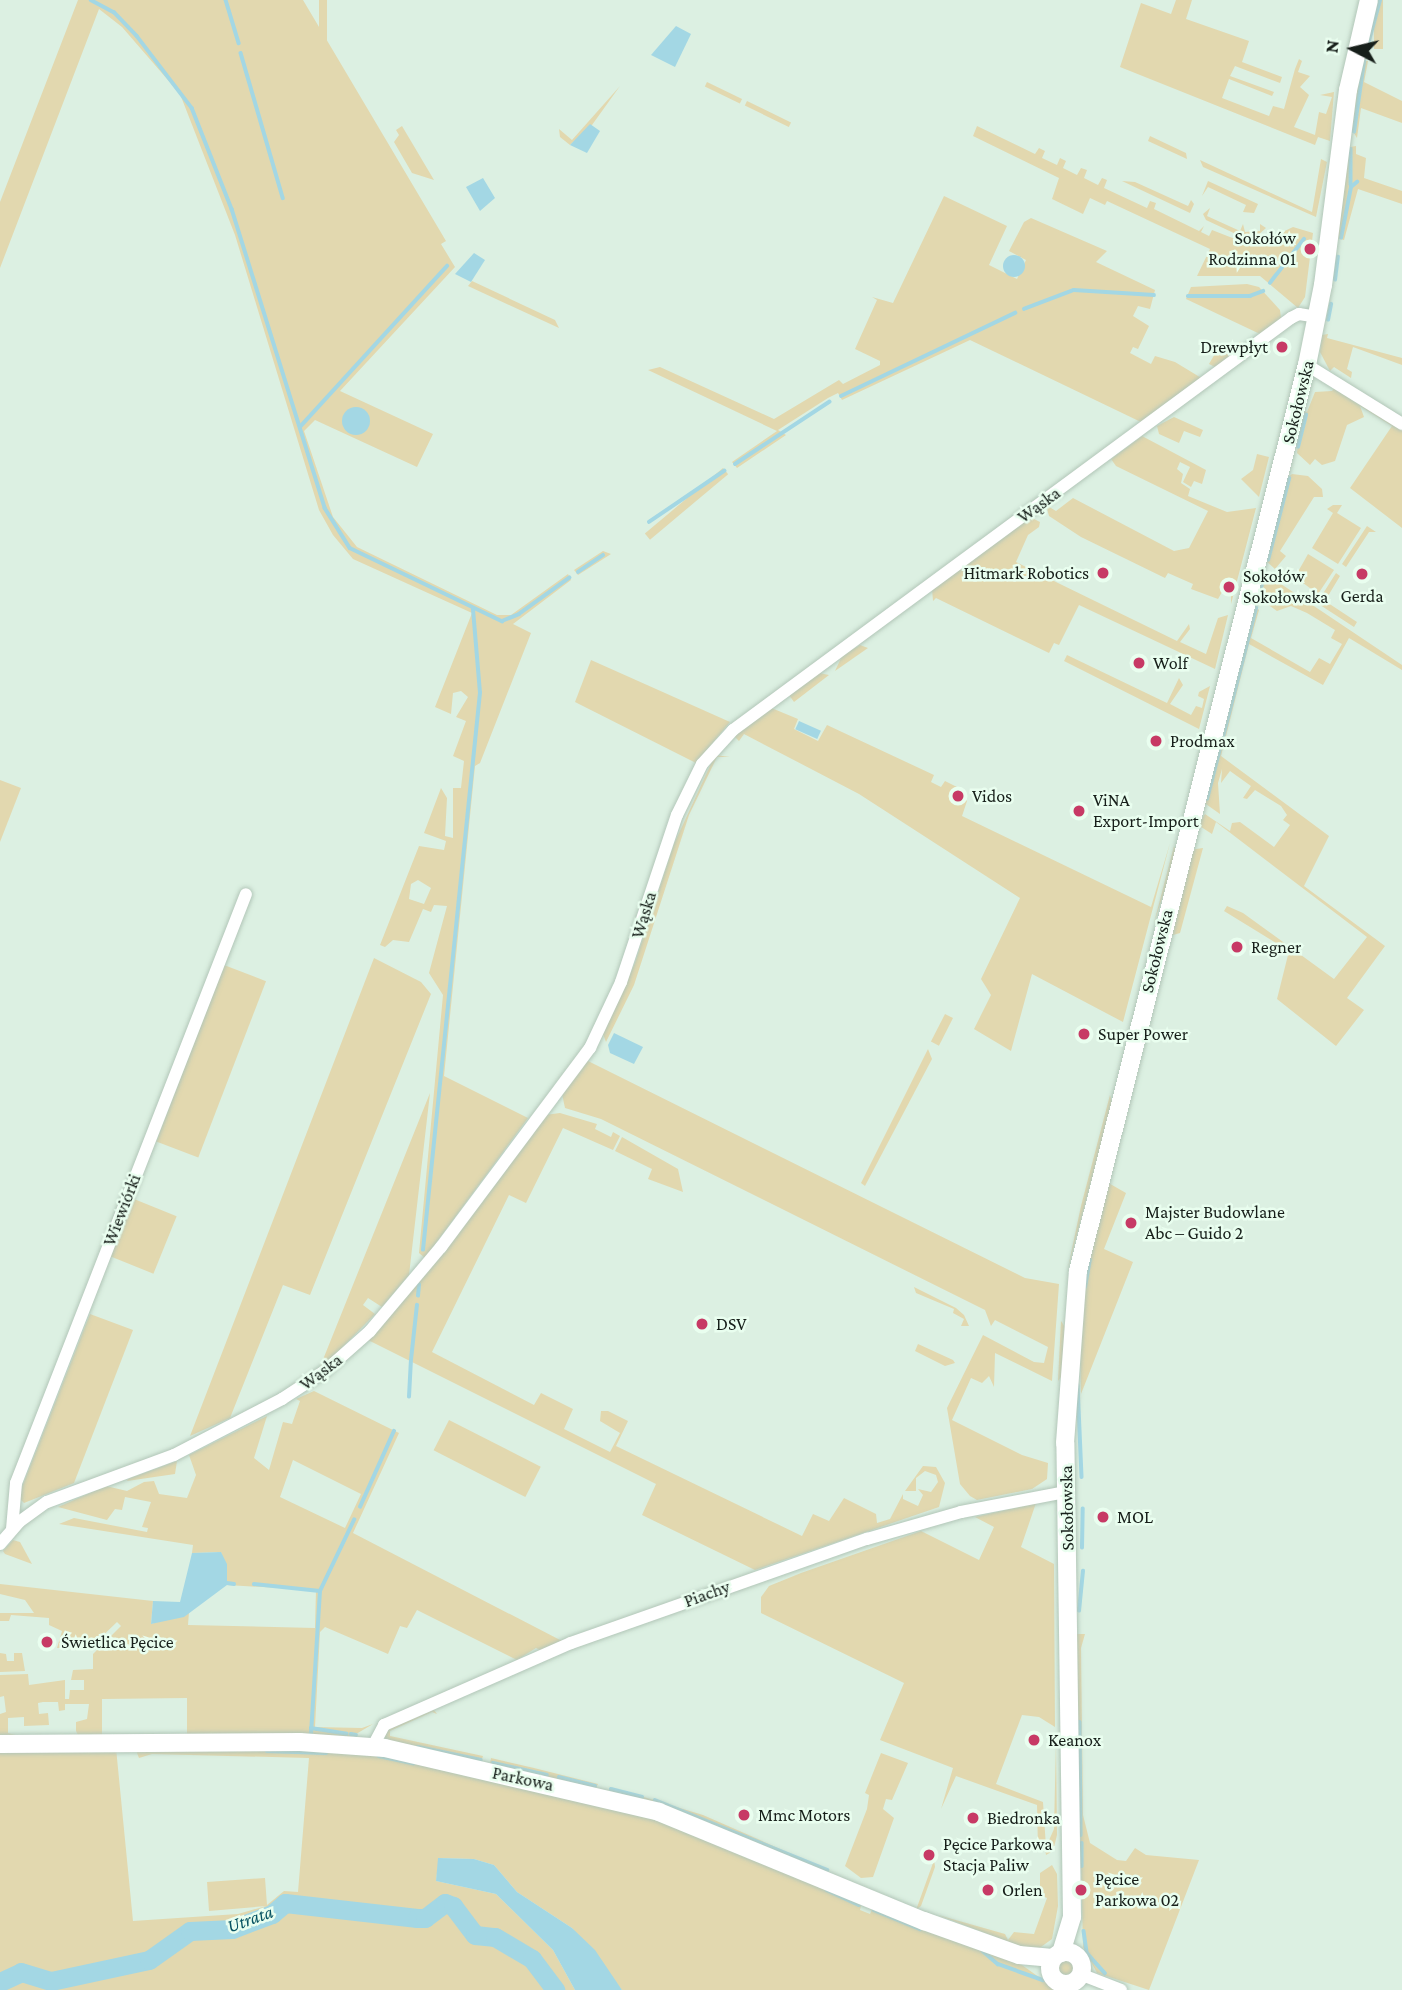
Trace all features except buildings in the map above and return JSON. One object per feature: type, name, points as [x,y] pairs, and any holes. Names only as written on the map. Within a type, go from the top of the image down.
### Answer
[{"type":"street","name":"Sokołowska","points":[[1066,1973],[1072,1917],[1066,1492],[1070,1333],[1082,1246],[1307,365],[1317,317],[1348,90],[1369,0]]},
{"type":"street","name":"Wąska","points":[[0,1544],[12,1529],[47,1502],[174,1455],[264,1410],[315,1379],[358,1343],[429,1263],[590,1048],[621,982],[677,815],[711,752],[776,696],[1291,318],[1300,314],[1317,317]]},
{"type":"street","points":[[1307,365],[1402,424]]},
{"type":"street","name":"Wiewiórki","points":[[12,1529],[16,1483],[246,894]]},
{"type":"street","name":"Piachy","points":[[373,1746],[384,1725],[571,1643],[867,1539],[961,1512],[1066,1492]]},
{"type":"street","points":[[0,1522],[12,1529]]},
{"type":"street","name":"Parkowa","points":[[0,1744],[300,1742],[373,1746],[675,1817],[897,1911],[1066,1973],[1121,1990]]},
{"type":"shaded area","points":[[78,0],[303,0],[446,241],[441,244],[455,267],[340,391],[433,434],[417,467],[315,420],[304,431],[333,517],[357,547],[497,615],[511,615],[568,574],[571,580],[513,624],[531,633],[480,763],[475,766],[444,1076],[528,1118],[425,1258],[419,1253],[443,995],[429,973],[447,906],[434,905],[431,912],[423,909],[409,942],[393,940],[385,947],[380,945],[419,846],[444,850],[446,841],[424,833],[441,788],[447,798],[445,836],[453,838],[453,788],[461,788],[464,761],[453,756],[466,721],[456,717],[468,697],[461,691],[453,693],[451,714],[435,707],[472,613],[353,559],[333,535],[319,510],[235,235],[180,94],[122,27],[99,9],[0,268],[0,202]],"holes":[[[418,880],[431,888],[424,904],[409,899],[411,884]]]},
{"type":"shaded area","points":[[319,0],[327,0],[327,52],[319,52]]},
{"type":"shaded area","points":[[1176,0],[1192,0],[1186,19],[1249,41],[1242,62],[1282,77],[1280,83],[1235,66],[1230,76],[1274,92],[1272,96],[1229,79],[1222,98],[1269,116],[1273,106],[1284,109],[1299,59],[1302,61],[1298,72],[1310,76],[1300,87],[1309,95],[1294,127],[1315,135],[1319,112],[1326,114],[1332,97],[1320,95],[1334,92],[1330,141],[1318,137],[1315,145],[1120,67],[1141,3],[1171,14]]},
{"type":"shaded area","points":[[1374,0],[1383,0],[1383,49],[1374,49]]},
{"type":"shaded area","points":[[1361,61],[1368,61],[1364,82],[1402,101],[1402,123],[1361,108],[1357,138],[1349,125]]},
{"type":"shaded area","points":[[707,82],[742,99],[740,104],[705,86]]},
{"type":"shaded area","points":[[620,86],[592,125],[570,145],[560,137],[559,129],[572,140]]},
{"type":"shaded area","points":[[747,101],[791,122],[789,127],[745,105]]},
{"type":"shaded area","points":[[402,126],[434,180],[412,173],[394,142],[399,135],[396,130]]},
{"type":"shaded area","points":[[977,126],[1035,154],[1039,148],[1045,151],[1042,158],[1057,165],[1060,158],[1066,161],[1063,168],[1077,175],[1081,168],[1087,170],[1084,178],[1098,185],[1102,178],[1107,180],[1104,188],[1147,208],[1150,201],[1156,203],[1154,209],[1199,231],[1204,226],[1201,232],[1209,236],[1212,230],[1253,246],[1293,227],[1313,233],[1305,297],[1298,308],[1260,276],[1197,276],[1210,249],[1107,201],[1105,205],[1090,198],[1083,214],[1052,199],[1059,178],[973,136]]},
{"type":"shaded area","points":[[1150,136],[1186,153],[1187,159],[1148,141]]},
{"type":"shaded area","points":[[1356,146],[1356,154],[1366,158],[1364,178],[1402,191],[1402,204],[1358,189],[1344,240],[1337,238],[1338,211],[1350,147]]},
{"type":"shaded area","points":[[1321,159],[1327,162],[1316,217],[1203,167],[1200,160],[1312,212]]},
{"type":"shaded area","points":[[1122,181],[1135,182],[1188,206],[1191,200],[1194,204],[1190,213]]},
{"type":"shaded area","points":[[1208,181],[1258,204],[1254,213],[1243,212],[1246,205],[1208,187],[1202,196]]},
{"type":"shaded area","points":[[944,196],[1007,226],[989,265],[1017,279],[1026,260],[1009,251],[1024,222],[1031,218],[1107,251],[1096,262],[1155,290],[1150,309],[1138,306],[1133,316],[1149,326],[1138,349],[1133,347],[1130,353],[1151,364],[1155,356],[1175,362],[1203,379],[1143,423],[970,340],[842,400],[838,393],[828,398],[778,430],[786,435],[737,468],[732,462],[777,431],[648,370],[660,367],[774,419],[839,380],[843,384],[880,365],[880,361],[855,349],[877,300],[872,297],[893,303]]},
{"type":"shaded area","points":[[1210,208],[1207,216],[1240,231],[1243,224],[1245,232],[1260,231],[1260,224],[1266,228],[1257,236],[1238,235],[1206,220],[1203,214]]},
{"type":"shaded area","points":[[472,281],[555,320],[559,328],[468,286]]},
{"type":"shaded area","points":[[1247,284],[1259,287],[1280,310],[1281,318],[1260,334],[1186,299],[1191,287]]},
{"type":"shaded area","points":[[1328,334],[1327,338],[1402,358],[1402,365],[1353,347],[1347,369],[1352,372],[1351,378],[1334,367],[1330,371],[1320,352],[1322,335]]},
{"type":"shaded area","points":[[1240,342],[1246,345],[1217,368],[1209,364],[1216,352],[1221,356]]},
{"type":"shaded area","points":[[1335,387],[1402,430],[1402,528],[1350,488],[1392,426],[1360,406],[1364,417],[1347,425],[1335,461],[1322,465],[1315,459],[1310,465],[1297,453],[1302,411],[1307,412],[1315,392],[1332,391]]},
{"type":"shaded area","points":[[1174,417],[1203,430],[1200,437],[1184,431],[1179,443],[1159,434],[1157,426]]},
{"type":"shaded area","points":[[1142,436],[1206,470],[1202,484],[1194,481],[1191,487],[1183,482],[1190,467],[1180,462],[1177,469],[1183,474],[1181,483],[1190,489],[1188,496],[1227,512],[1256,508],[1231,604],[1231,596],[1222,592],[1218,599],[1191,589],[1193,584],[1168,573],[1165,578],[1081,537],[1049,516],[1046,505],[1056,511],[1073,498],[1174,551],[1189,548],[1208,511],[1116,466],[1111,459]]},
{"type":"shaded area","points":[[1257,454],[1269,457],[1259,497],[1241,479],[1253,470]]},
{"type":"shaded area","points":[[723,468],[728,474],[650,540],[645,534]]},
{"type":"shaded area","points":[[1292,474],[1308,476],[1322,489],[1323,497],[1314,497],[1280,551],[1286,556],[1275,569],[1266,561],[1286,479]]},
{"type":"shaded area","points":[[1333,505],[1342,505],[1337,513],[1361,528],[1338,564],[1312,548],[1333,513],[1327,509]]},
{"type":"shaded area","points":[[1030,517],[1040,522],[1039,527],[1028,535],[1016,562],[1058,583],[1177,641],[1189,624],[1190,629],[1180,642],[1206,654],[1218,618],[1228,615],[1215,669],[1079,605],[1059,645],[1054,643],[1049,653],[936,598],[933,601],[932,589]]},
{"type":"shaded area","points":[[1367,526],[1376,532],[1369,532],[1346,567],[1342,564]]},
{"type":"shaded area","points":[[603,551],[611,554],[578,575],[574,570]]},
{"type":"shaded area","points":[[1308,554],[1334,570],[1318,594],[1295,577]]},
{"type":"shaded area","points":[[1336,573],[1340,576],[1325,601],[1357,622],[1354,627],[1317,603]]},
{"type":"shaded area","points":[[1268,580],[1278,582],[1402,665],[1402,670],[1349,638],[1323,685],[1249,644],[1221,756],[1329,836],[1304,886],[1385,946],[1347,998],[1364,1010],[1336,1046],[1277,999],[1289,951],[1224,911],[1227,906],[1243,913],[1334,979],[1367,937],[1216,822],[1212,834],[1198,825],[1205,814],[1230,831],[1232,823],[1240,822],[1274,847],[1290,825],[1283,820],[1287,815],[1281,806],[1255,790],[1247,799],[1243,798],[1251,786],[1230,771],[1221,783],[1222,769],[1218,783],[1220,814],[1203,802],[1255,606],[1259,610],[1251,638],[1310,672],[1319,658],[1330,664],[1342,644],[1331,638],[1335,630],[1307,613],[1291,606],[1277,611],[1257,597],[1258,586]]},
{"type":"shaded area","points":[[860,645],[868,648],[835,671],[842,656]]},
{"type":"shaded area","points":[[1067,655],[1167,703],[1179,678],[1183,685],[1170,704],[1191,715],[1196,706],[1202,708],[1204,699],[1198,696],[1199,692],[1210,686],[1199,729],[1064,661]]},
{"type":"shaded area","points":[[591,660],[730,722],[696,763],[575,702]]},
{"type":"shaded area","points":[[819,673],[829,675],[794,702],[789,695]]},
{"type":"shaded area","points":[[769,707],[798,719],[794,729],[818,741],[827,725],[934,775],[931,782],[941,787],[945,781],[959,788],[967,801],[962,816],[1151,907],[1170,843],[1123,1022],[1032,974],[1011,1051],[974,1029],[991,995],[981,979],[1020,898],[859,794],[744,734],[739,741],[734,736]]},
{"type":"shaded area","points":[[715,755],[730,757],[717,757],[689,815],[634,985],[606,1042],[603,1034],[635,963],[674,844]]},
{"type":"shaded area","points":[[0,780],[21,788],[0,842]]},
{"type":"shaded area","points":[[1174,846],[1177,853],[1154,923]]},
{"type":"shaded area","points":[[1203,848],[1180,933],[1173,935],[1168,931],[1189,850]]},
{"type":"shaded area","points":[[374,958],[421,982],[431,994],[310,1295],[283,1285],[230,1418],[190,1436]]},
{"type":"shaded area","points":[[224,965],[266,981],[198,1158],[156,1141]]},
{"type":"shaded area","points":[[945,1014],[953,1018],[939,1046],[931,1042]]},
{"type":"shaded area","points":[[928,1049],[932,1059],[865,1186],[861,1183]]},
{"type":"shaded area","points":[[586,1060],[1025,1278],[1059,1284],[1052,1381],[995,1353],[994,1387],[989,1376],[982,1383],[971,1378],[952,1420],[1022,1455],[1048,1463],[1047,1479],[1032,1489],[977,1500],[970,1496],[960,1484],[947,1408],[983,1335],[1034,1362],[1044,1363],[1048,1347],[995,1320],[991,1326],[985,1310],[601,1119],[565,1108],[562,1094]]},
{"type":"shaded area","points":[[430,1093],[409,1275],[382,1307],[368,1298],[363,1305],[375,1314],[318,1372]]},
{"type":"shaded area","points":[[1110,1095],[1112,1103],[1068,1268],[1081,1206]]},
{"type":"shaded area","points":[[560,1113],[597,1124],[595,1129],[611,1137],[613,1132],[620,1136],[613,1150],[563,1128],[526,1203],[509,1195],[432,1352],[534,1405],[541,1393],[573,1409],[564,1429],[610,1452],[620,1433],[600,1421],[601,1411],[608,1411],[628,1421],[616,1446],[802,1536],[813,1514],[829,1521],[844,1498],[876,1514],[877,1523],[890,1519],[903,1494],[903,1499],[918,1506],[923,1495],[918,1489],[931,1492],[938,1482],[936,1475],[925,1471],[916,1478],[916,1491],[905,1491],[923,1466],[936,1467],[945,1483],[939,1507],[755,1570],[642,1515],[656,1484],[368,1340],[545,1115]]},
{"type":"shaded area","points":[[622,1137],[678,1169],[683,1192],[648,1179],[652,1169],[615,1151]]},
{"type":"shaded area","points":[[1105,1181],[1126,1193],[1104,1249],[1133,1262],[1081,1394],[1079,1306]]},
{"type":"shaded area","points":[[134,1199],[177,1216],[153,1274],[111,1256]]},
{"type":"shaded area","points":[[914,1287],[956,1308],[964,1315],[969,1326],[961,1326],[964,1319],[953,1313],[954,1309],[916,1293]]},
{"type":"shaded area","points":[[90,1314],[133,1330],[74,1483],[24,1503],[18,1497]]},
{"type":"shaded area","points":[[1061,1321],[1065,1327],[1062,1376],[1058,1381]]},
{"type":"shaded area","points":[[918,1344],[955,1363],[945,1366],[915,1351]]},
{"type":"shaded area","points":[[314,1391],[399,1433],[353,1533],[562,1641],[542,1651],[536,1648],[517,1660],[417,1610],[407,1628],[400,1626],[388,1654],[325,1627],[320,1632],[315,1727],[362,1728],[373,1724],[351,1737],[187,1735],[187,1698],[102,1699],[102,1735],[78,1735],[76,1731],[76,1722],[87,1719],[89,1704],[65,1704],[65,1710],[59,1711],[58,1702],[38,1703],[39,1714],[48,1713],[49,1725],[24,1726],[24,1717],[8,1718],[8,1733],[19,1736],[0,1737],[0,1714],[6,1712],[4,1696],[0,1697],[0,1675],[28,1674],[29,1685],[65,1680],[65,1699],[69,1699],[70,1690],[84,1690],[84,1680],[71,1680],[73,1670],[93,1669],[93,1654],[121,1626],[117,1622],[90,1648],[57,1648],[62,1631],[49,1625],[49,1618],[11,1615],[9,1621],[0,1621],[0,1613],[34,1613],[25,1600],[0,1594],[0,1584],[153,1601],[151,1624],[189,1612],[188,1625],[315,1628],[316,1590],[227,1585],[221,1552],[192,1553],[193,1545],[59,1524],[74,1518],[147,1532],[148,1528],[142,1527],[151,1502],[125,1497],[122,1510],[115,1509],[107,1520],[58,1507],[106,1486],[127,1491],[144,1482],[154,1481],[159,1494],[187,1498],[196,1475],[189,1455],[267,1416],[254,1458],[269,1470],[283,1422],[292,1424],[300,1401],[296,1399]],"holes":[[[293,1460],[361,1494],[345,1528],[280,1497]]]},
{"type":"shaded area","points":[[449,1420],[541,1467],[525,1497],[434,1450]]},
{"type":"shaded area","points":[[177,1461],[175,1474],[127,1481],[128,1479]]},
{"type":"shaded area","points":[[1036,1503],[1021,1547],[1054,1564],[1055,1727],[1039,1717],[1022,1715],[996,1784],[1043,1802],[1046,1847],[1054,1829],[1056,1742],[1057,1835],[1053,1851],[1046,1855],[1045,1849],[1038,1849],[1037,1805],[956,1776],[941,1809],[953,1768],[880,1740],[904,1683],[761,1613],[761,1597],[769,1586],[921,1531],[979,1560],[994,1527],[975,1517]]},
{"type":"shaded area","points":[[13,1540],[20,1542],[32,1564],[5,1554],[3,1551]]},
{"type":"shaded area","points":[[1076,1634],[1085,1634],[1081,1648],[1083,1815],[1090,1843],[1117,1860],[1126,1861],[1135,1848],[1146,1855],[1199,1860],[1149,1990],[1097,1973],[1083,1947]]},
{"type":"shaded area","points":[[0,1653],[6,1654],[7,1661],[14,1661],[14,1653],[22,1653],[25,1671],[0,1672]]},
{"type":"shaded area","points":[[434,1710],[437,1714],[432,1712],[390,1731],[390,1736],[483,1756],[481,1762],[384,1741],[386,1730]]},
{"type":"shaded area","points":[[116,1748],[133,1921],[238,1914],[266,1906],[209,1911],[207,1882],[265,1878],[267,1905],[284,1891],[298,1892],[309,1758],[152,1754],[139,1758],[135,1748],[352,1749],[646,1813],[862,1902],[860,1910],[870,1914],[873,1907],[1012,1958],[1057,1990],[622,1990],[572,1928],[517,1892],[494,1865],[474,1859],[439,1858],[436,1881],[496,1894],[553,1950],[575,1990],[0,1990],[0,1749]]},
{"type":"shaded area","points":[[881,1753],[908,1763],[892,1800],[886,1799],[883,1809],[894,1818],[873,1877],[861,1878],[845,1866],[867,1809],[869,1795],[865,1793]]},
{"type":"shaded area","points":[[491,1758],[598,1784],[596,1788],[490,1764]]},
{"type":"shaded area","points":[[607,1786],[703,1815],[828,1870],[826,1873],[689,1814]]},
{"type":"shaded area","points":[[925,1849],[933,1851],[935,1867],[921,1906],[916,1910],[933,1863],[922,1859]]},
{"type":"shaded area","points":[[1052,1865],[1057,1874],[1058,1906],[1052,1939],[1034,1952],[938,1915],[1005,1934],[1008,1940],[1014,1932],[1034,1934],[1047,1898],[1040,1895],[1040,1873]]},
{"type":"shaded area","points":[[1066,1960],[1074,1968],[1066,1976],[1058,1968]]},
{"type":"water","points":[[676,26],[691,34],[675,67],[651,55]]},
{"type":"water","points":[[590,124],[600,131],[587,153],[570,145]]},
{"type":"water","points":[[483,178],[495,198],[480,211],[466,187]]},
{"type":"water","points":[[474,253],[485,260],[471,282],[455,274]]},
{"type":"water","points":[[1014,255],[1022,258],[1025,266],[1022,274],[1014,277],[1006,274],[1003,266],[1006,258]]},
{"type":"water","points":[[356,407],[366,411],[370,421],[366,431],[356,435],[346,431],[342,421],[346,411]]},
{"type":"water","points":[[799,721],[821,731],[817,739],[795,729]]},
{"type":"water","points":[[614,1033],[643,1047],[634,1064],[610,1053],[608,1045]]},
{"type":"water","points":[[221,1552],[227,1564],[227,1585],[184,1617],[151,1624],[153,1601],[180,1602],[192,1553]]},
{"type":"water","points":[[438,1858],[474,1859],[494,1865],[517,1892],[572,1928],[595,1950],[622,1990],[575,1990],[553,1950],[496,1894],[436,1881]]},
{"type":"waterway","points":[[91,0],[114,12],[137,36],[192,108],[232,209],[325,508],[350,548],[502,621],[519,614],[569,578]]},
{"type":"waterway","points":[[226,0],[239,43]]},
{"type":"waterway","points":[[1367,48],[1380,0]]},
{"type":"waterway","points":[[241,53],[283,198]]},
{"type":"waterway","points":[[1354,132],[1364,62]]},
{"type":"waterway","points":[[1351,149],[1351,184]]},
{"type":"waterway","points":[[1341,238],[1351,187],[1357,182]]},
{"type":"waterway","points":[[1277,274],[1304,239]]},
{"type":"waterway","points":[[1335,280],[1338,257]]},
{"type":"waterway","points":[[300,427],[447,266]]},
{"type":"waterway","points":[[1270,283],[1276,275]]},
{"type":"waterway","points":[[1024,309],[1074,290],[1154,295]]},
{"type":"waterway","points":[[1188,296],[1250,296],[1263,291]]},
{"type":"waterway","points":[[1328,320],[1331,304]]},
{"type":"waterway","points":[[841,396],[1015,313]]},
{"type":"waterway","points":[[735,464],[829,402]]},
{"type":"waterway","points":[[1298,447],[1306,415]]},
{"type":"waterway","points":[[649,522],[724,471]]},
{"type":"waterway","points":[[1268,560],[1289,479]]},
{"type":"waterway","points":[[578,572],[603,555]]},
{"type":"waterway","points":[[1259,595],[1262,584]]},
{"type":"waterway","points":[[1207,799],[1256,608]]},
{"type":"waterway","points":[[423,1250],[480,693],[473,609]]},
{"type":"waterway","points":[[1085,1287],[1090,1260]]},
{"type":"waterway","points":[[418,1296],[419,1285]]},
{"type":"waterway","points":[[411,1360],[417,1305]]},
{"type":"waterway","points":[[409,1397],[411,1362]]},
{"type":"waterway","points":[[1078,1385],[1082,1477]]},
{"type":"waterway","points":[[360,1507],[394,1431]]},
{"type":"waterway","points":[[1082,1548],[1083,1509]]},
{"type":"waterway","points":[[311,1734],[320,1591],[354,1520]]},
{"type":"waterway","points":[[1079,1611],[1083,1571]]},
{"type":"waterway","points":[[227,1583],[234,1584]]},
{"type":"waterway","points":[[254,1584],[320,1591]]},
{"type":"waterway","points":[[1080,1722],[1081,1835]]},
{"type":"waterway","points":[[311,1728],[347,1734]]},
{"type":"waterway","points":[[351,1734],[356,1735]]},
{"type":"waterway","points":[[418,1747],[481,1760]]},
{"type":"waterway","points":[[267,1751],[326,1753]]},
{"type":"waterway","points":[[379,1756],[413,1763]]},
{"type":"waterway","points":[[493,1763],[547,1775]]},
{"type":"waterway","points":[[559,1777],[595,1786]]},
{"type":"waterway","points":[[611,1789],[642,1797]]},
{"type":"waterway","points":[[655,1800],[827,1870]]},
{"type":"waterway","points":[[1082,1843],[1082,1866]]},
{"type":"waterway","points":[[827,1890],[859,1905]]},
{"type":"waterway","name":"Utrata","points":[[0,1982],[21,1972],[51,1981],[149,1960],[190,1931],[232,1929],[272,1914],[285,1903],[417,1918],[425,1918],[445,1903],[453,1906],[475,1935],[495,1937],[532,1959],[555,1990]]},
{"type":"waterway","points":[[874,1910],[920,1929]]},
{"type":"waterway","points":[[1084,1931],[1087,1953],[1105,1973]]},
{"type":"waterway","points":[[983,1951],[998,1964],[1043,1980]]},
{"type":"place","name":"Sokołów Rodzinna 01","points":[[1310,249]]},
{"type":"place","name":"Drewpłyt","points":[[1282,347]]},
{"type":"place","name":"Hitmark Robotics","points":[[1103,573]]},
{"type":"place","name":"Gerda","points":[[1362,574]]},
{"type":"place","name":"Sokołów Sokołowska","points":[[1229,587]]},
{"type":"place","name":"Wolf","points":[[1139,663]]},
{"type":"place","name":"Prodmax","points":[[1156,741]]},
{"type":"place","name":"Vidos","points":[[958,796]]},
{"type":"place","name":"ViNA Export-Import","points":[[1079,811]]},
{"type":"place","name":"Regner","points":[[1237,947]]},
{"type":"place","name":"Super Power","points":[[1084,1034]]},
{"type":"place","name":"Majster Budowlane Abc – Guido 2","points":[[1131,1223]]},
{"type":"place","name":"DSV","points":[[702,1324]]},
{"type":"place","name":"MOL","points":[[1103,1517]]},
{"type":"place","name":"Świetlica Pęcice","points":[[47,1642]]},
{"type":"place","name":"Keanox","points":[[1034,1740]]},
{"type":"place","name":"Mmc Motors","points":[[744,1815]]},
{"type":"place","name":"Biedronka","points":[[973,1818]]},
{"type":"place","name":"Pęcice Parkowa Stacja Paliw","points":[[929,1855]]},
{"type":"place","name":"Orlen","points":[[988,1890]]},
{"type":"place","name":"Pęcice Parkowa 02","points":[[1081,1890]]}]
